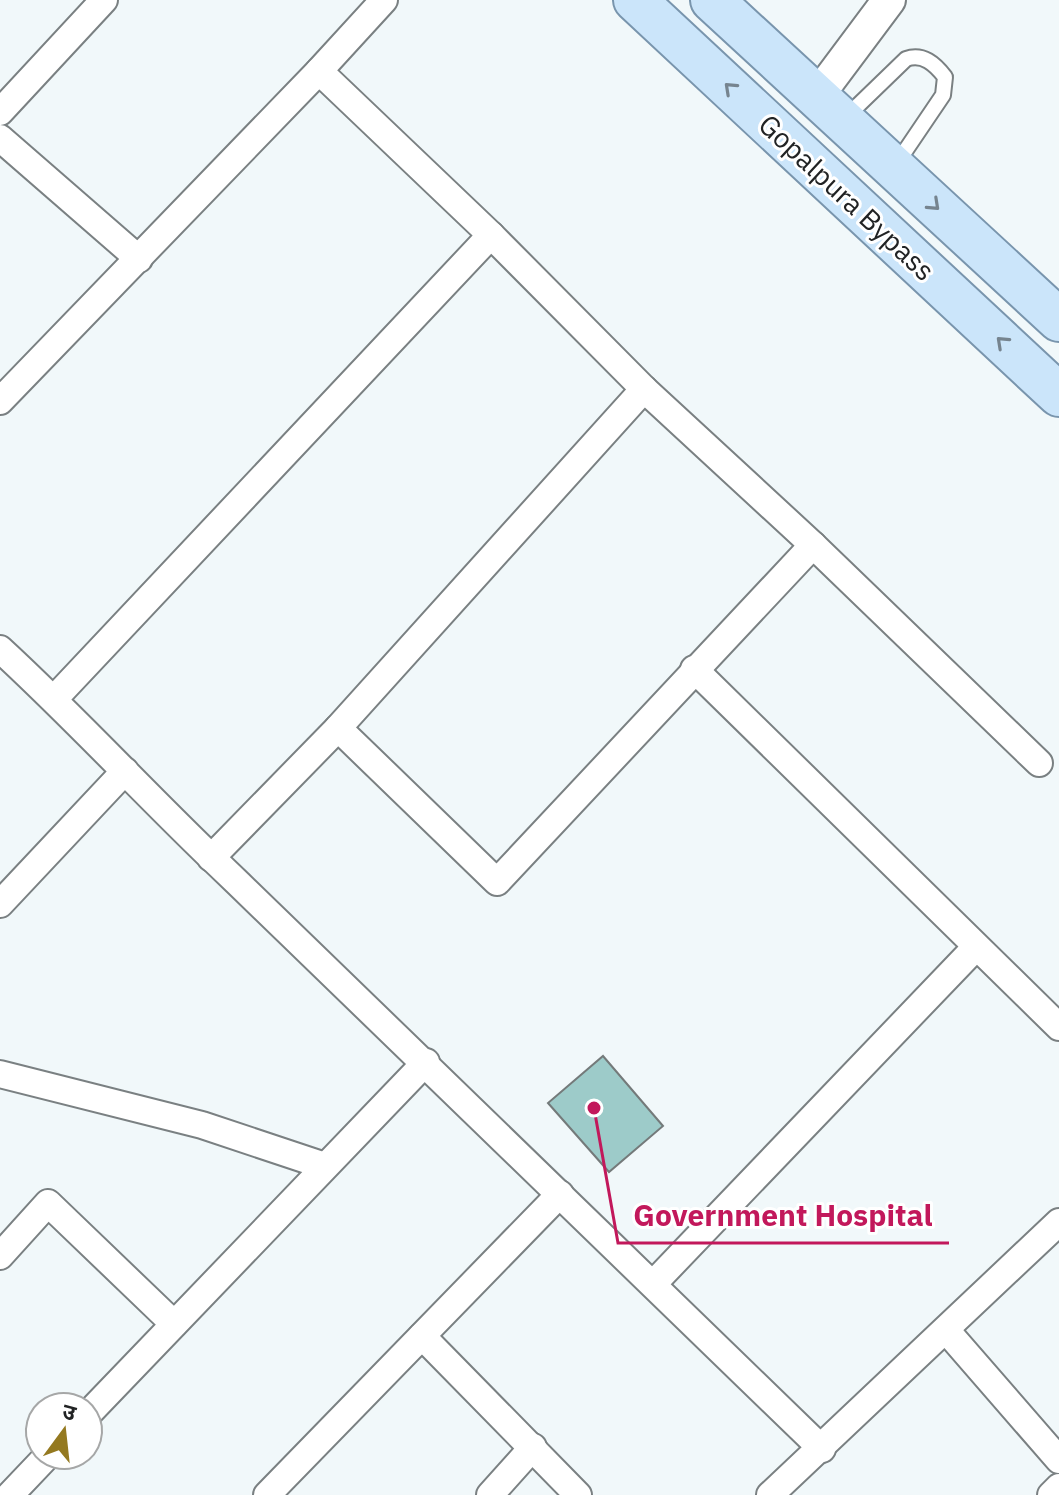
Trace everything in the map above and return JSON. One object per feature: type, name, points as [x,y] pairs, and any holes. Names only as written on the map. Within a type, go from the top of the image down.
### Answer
[{"type":"main road","name":"Gopalpura Bypass","points":[[635,0],[1059,395]]},
{"type":"main road","name":"Gopalpura Bypass","points":[[712,0],[1059,320]]},
{"type":"street","points":[[0,112],[104,0]]},
{"type":"street","points":[[0,401],[384,0]]},
{"type":"street","points":[[831,108],[889,0]]},
{"type":"street","points":[[319,71],[491,235],[644,389],[813,545],[1039,763]]},
{"type":"street","points":[[0,138],[139,259]]},
{"type":"street","points":[[54,699],[491,235]]},
{"type":"street","points":[[211,858],[338,728],[644,389]]},
{"type":"street","points":[[338,728],[497,882],[813,545]]},
{"type":"street","points":[[0,649],[54,699],[211,858],[426,1062],[822,1449]]},
{"type":"street","points":[[694,669],[1059,1027]]},
{"type":"street","points":[[0,903],[125,771]]},
{"type":"street","points":[[653,1284],[976,947]]},
{"type":"street","points":[[104,1397],[426,1062]]},
{"type":"street","points":[[0,1074],[202,1125],[325,1166]]},
{"type":"street","points":[[267,1495],[560,1194]]},
{"type":"street","points":[[0,1256],[48,1203],[174,1324]]},
{"type":"street","points":[[770,1495],[1059,1222]]},
{"type":"street","points":[[946,1330],[1059,1460]]},
{"type":"street","points":[[422,1336],[578,1495]]},
{"type":"street","points":[[490,1495],[533,1447]]},
{"type":"street","points":[[10,1495],[33,1471]]},
{"type":"street","points":[[1051,1495],[1059,1487]]},
{"type":"lane","points":[[831,108],[906,59],[914,56],[923,58],[936,66],[945,77],[943,95],[894,168]]},
{"type":"building","points":[[603,1056],[663,1126],[609,1172],[548,1103]]},
{"type":"place","name":"Government Hospital","points":[[594,1108]]}]
